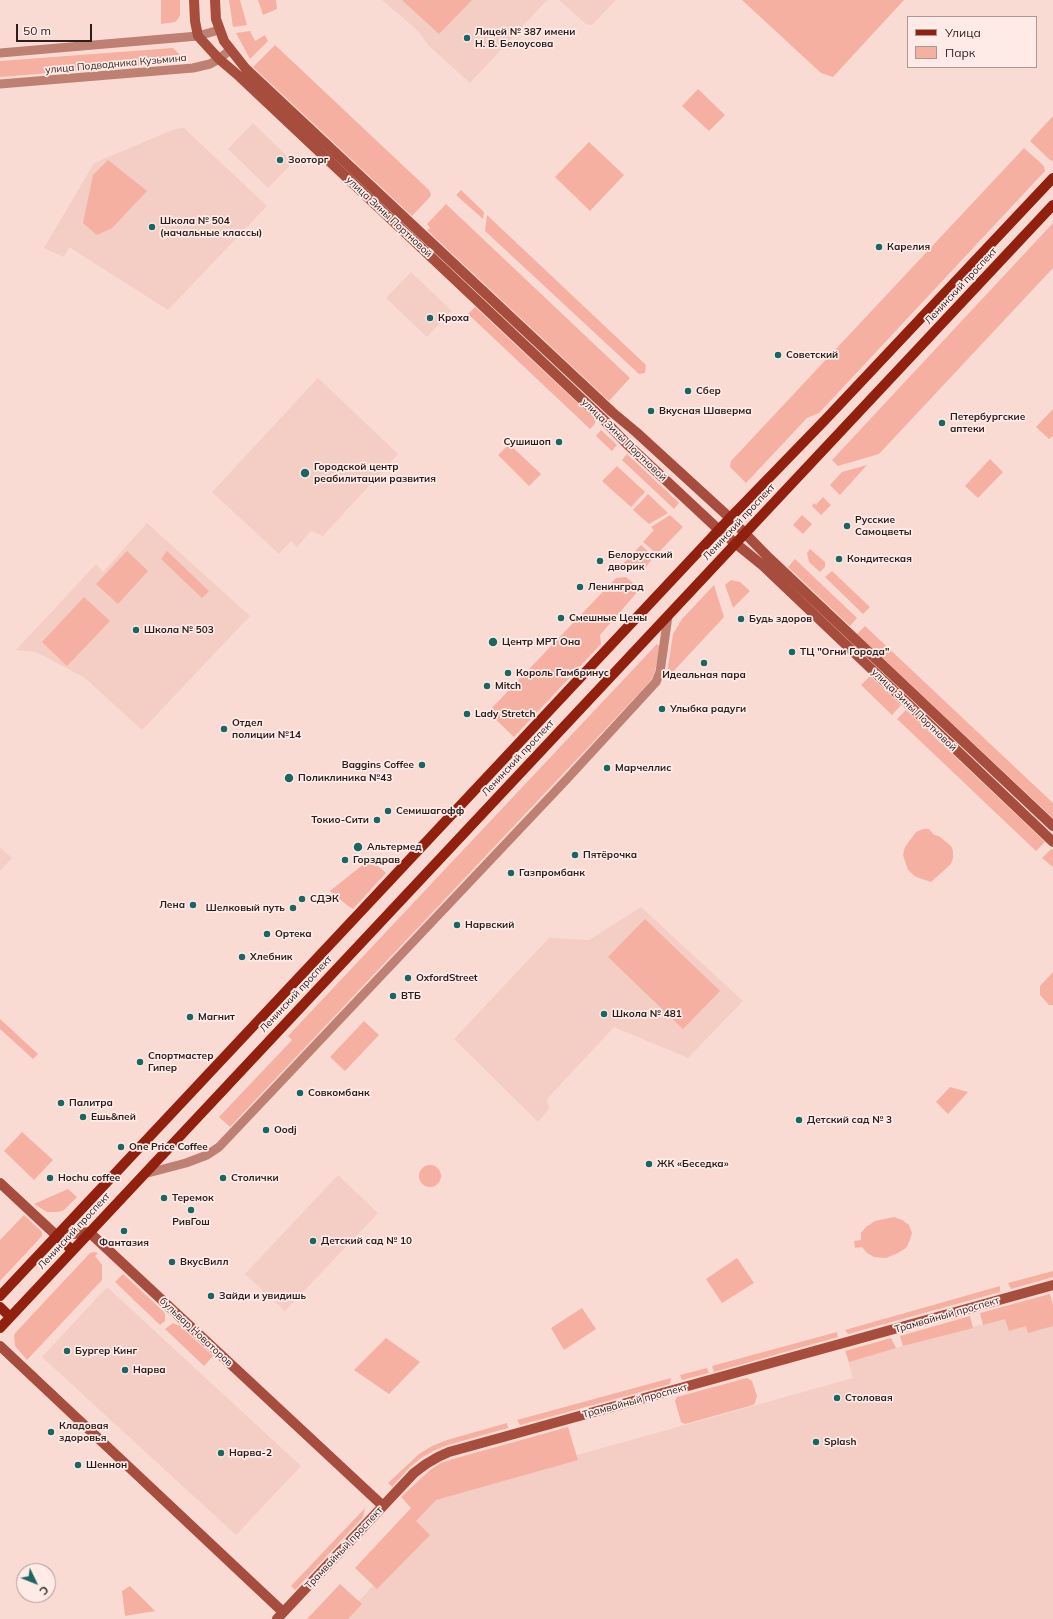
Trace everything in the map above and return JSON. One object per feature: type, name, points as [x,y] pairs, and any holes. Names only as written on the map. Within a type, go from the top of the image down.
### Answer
[{"type":"main road","points":[[194,0],[195,21],[198,36]]},
{"type":"main road","name":"улица Зины Портновой","points":[[215,0],[216,19],[219,30],[230,50],[246,69],[594,396],[636,432],[730,518],[745,534],[1053,826]]},
{"type":"main road","name":"улица Зины Портновой","points":[[198,36],[219,59],[267,102],[604,420],[626,443],[719,530],[761,564],[1053,842]]},
{"type":"main road","name":"Ленинский проспект","points":[[0,1296],[730,518],[825,420],[1053,178]]},
{"type":"main road","name":"Ленинский проспект","points":[[0,1328],[1053,205]]},
{"type":"main road","points":[[0,1183],[72,1250]]},
{"type":"main road","points":[[56,1236],[89,1232]]},
{"type":"main road","name":"бульвар Новаторов","points":[[89,1232],[382,1506]]},
{"type":"main road","name":"Трамвайный проспект","points":[[280,1616],[382,1506],[420,1468],[449,1452],[1053,1285]]},
{"type":"main road","points":[[0,1307],[10,1317]]},
{"type":"main road","points":[[0,1346],[280,1616]]},
{"type":"street","name":"улица Подводника Кузьмина","points":[[0,53],[198,36],[219,30]]},
{"type":"street","name":"улица Подводника Кузьмина","points":[[0,84],[193,68],[210,64],[230,50]]},
{"type":"street","points":[[144,1174],[186,1163],[207,1155],[218,1147],[566,780],[656,682],[660,672],[668,616]]},
{"type":"shaded area","name":"Лицей № 387 имени Н. В. Белоусова","points":[[382,0],[547,0],[470,83],[428,45],[418,31]]},
{"type":"shaded area","name":"Лицей № 387 имени Н. В. Белоусова","points":[[559,0],[616,0],[592,25],[586,24]]},
{"type":"shaded area","points":[[253,123],[293,162],[268,188],[228,149]]},
{"type":"shaded area","name":"Школа № 504 (начальные классы)","points":[[184,128],[267,206],[168,310],[69,247],[64,257],[44,248],[94,163],[175,129]]},
{"type":"shaded area","points":[[411,272],[452,311],[427,337],[386,298]]},
{"type":"shaded area","name":"Городской центр реабилитации развития","points":[[318,378],[398,454],[323,536],[311,531],[297,547],[291,541],[279,554],[212,492]]},
{"type":"shaded area","name":"Школа № 503","points":[[147,523],[250,616],[142,730],[85,678],[36,652],[16,650],[96,564],[103,572]]},
{"type":"shaded area","points":[[0,847],[12,858],[0,871]]},
{"type":"shaded area","name":"Школа № 481","points":[[641,907],[743,1001],[688,1058],[614,1027],[547,1099],[549,1109],[538,1122],[454,1039],[549,938],[589,940]]},
{"type":"shaded area","name":"Детский сад № 10","points":[[338,1175],[378,1213],[285,1311],[245,1274]]},
{"type":"shaded area","points":[[107,1287],[301,1466],[236,1535],[42,1357]]},
{"type":"shaded area","points":[[1006,1318],[1027,1325],[1053,1325],[1053,1619],[342,1619],[422,1533],[409,1521],[434,1495],[853,1378],[848,1361]]},
{"type":"green space","points":[[161,0],[180,0],[180,15],[175,22],[161,24]]},
{"type":"green space","points":[[229,0],[240,0],[247,25],[233,27]]},
{"type":"green space","points":[[258,0],[276,0],[277,9],[263,15]]},
{"type":"green space","points":[[402,0],[472,0],[439,34]]},
{"type":"green space","points":[[742,0],[904,0],[833,77],[821,73]]},
{"type":"green space","points":[[250,31],[255,41],[265,35],[268,41],[250,59],[236,33]]},
{"type":"green space","points":[[275,45],[429,190],[431,195],[430,197],[412,216],[253,67]]},
{"type":"green space","points":[[173,48],[187,62],[0,77],[0,61]]},
{"type":"green space","points":[[698,89],[725,115],[709,131],[682,106]]},
{"type":"green space","points":[[1053,116],[1053,161],[1050,160],[1030,141]]},
{"type":"green space","points":[[589,142],[624,175],[590,211],[555,177]]},
{"type":"green space","points":[[1024,148],[1044,166],[1045,171],[819,413],[807,418],[746,483],[730,467],[731,461]]},
{"type":"green space","points":[[108,160],[147,191],[112,228],[97,235],[83,223],[93,175]]},
{"type":"green space","points":[[461,190],[484,212],[483,219],[456,195]]},
{"type":"green space","points":[[446,204],[630,378],[609,401],[427,230],[430,228],[427,224]]},
{"type":"green space","points":[[487,215],[646,365],[645,373],[639,374],[485,231]]},
{"type":"green space","points":[[1053,223],[1053,268],[879,454],[838,466],[832,460]]},
{"type":"green space","points":[[475,307],[596,420],[590,429],[468,314]]},
{"type":"green space","points":[[1053,409],[1053,436],[1049,439],[1036,427]]},
{"type":"green space","points":[[601,430],[617,445],[612,451],[596,436]]},
{"type":"green space","points":[[509,444],[541,474],[529,486],[498,455]]},
{"type":"green space","points":[[627,454],[679,503],[674,509],[622,460]]},
{"type":"green space","points":[[990,459],[1003,472],[978,498],[965,486]]},
{"type":"green space","points":[[867,465],[840,495],[830,485],[842,472]]},
{"type":"green space","points":[[617,466],[645,492],[631,507],[602,481]]},
{"type":"green space","points":[[648,494],[668,513],[649,524],[633,510]]},
{"type":"green space","points":[[823,497],[831,505],[821,515],[812,506],[814,503],[816,505]]},
{"type":"green space","points":[[670,515],[683,527],[657,554],[643,542],[654,530],[651,527]]},
{"type":"green space","points":[[802,515],[812,524],[803,534],[793,525]]},
{"type":"green space","points":[[641,545],[654,557],[643,570],[618,569]]},
{"type":"green space","points":[[810,549],[825,562],[825,567],[820,572],[809,562],[807,553]]},
{"type":"green space","points":[[127,551],[148,571],[118,604],[96,584]]},
{"type":"green space","points":[[167,551],[209,591],[202,598],[161,559]]},
{"type":"green space","points":[[795,559],[857,618],[850,626],[788,567]]},
{"type":"green space","points":[[832,571],[870,607],[863,614],[825,577]]},
{"type":"green space","points":[[626,577],[640,589],[600,635],[601,644],[514,737],[488,712],[616,578]]},
{"type":"green space","points":[[731,580],[740,582],[750,591],[733,608],[725,585]]},
{"type":"green space","points":[[714,585],[724,617],[669,676],[667,673],[673,634],[682,619]]},
{"type":"green space","points":[[84,597],[110,621],[67,666],[42,642]]},
{"type":"green space","points":[[865,626],[1053,803],[1053,818],[857,634]]},
{"type":"green space","points":[[657,644],[660,647],[655,671],[652,679],[645,687],[230,1127],[219,1117],[292,1040],[288,1036]]},
{"type":"green space","points":[[870,676],[901,705],[892,715],[861,685]]},
{"type":"green space","points":[[906,710],[1045,842],[1036,851],[897,719]]},
{"type":"green space","points":[[923,829],[929,829],[934,835],[939,836],[951,846],[953,851],[951,864],[931,882],[916,877],[908,870],[903,855],[905,847],[916,832]]},
{"type":"green space","points":[[1051,849],[1053,850],[1053,867],[1042,858]]},
{"type":"green space","points":[[370,859],[386,873],[353,909],[330,891]]},
{"type":"green space","points":[[645,919],[720,991],[683,1029],[608,957]]},
{"type":"green space","points":[[1053,972],[1053,1005],[1049,1005],[1040,995],[1040,986]]},
{"type":"green space","points":[[0,1019],[38,1054],[33,1059],[0,1029]]},
{"type":"green space","points":[[364,1021],[379,1035],[345,1071],[330,1057]]},
{"type":"green space","points":[[950,1087],[968,1092],[948,1114],[936,1102]]},
{"type":"green space","points":[[22,1132],[53,1160],[34,1180],[4,1151]]},
{"type":"green space","points":[[426,1165],[434,1165],[441,1172],[441,1180],[434,1187],[426,1187],[419,1180],[419,1172]]},
{"type":"green space","points":[[68,1189],[77,1197],[64,1210],[58,1212],[47,1212],[34,1204]]},
{"type":"green space","points":[[24,1215],[42,1232],[42,1236],[0,1281],[0,1240]]},
{"type":"green space","points":[[894,1217],[909,1225],[912,1233],[906,1248],[886,1258],[874,1257],[867,1253],[862,1247],[855,1248],[854,1241],[861,1240],[861,1233],[866,1227],[875,1221]]},
{"type":"green space","points":[[90,1253],[98,1253],[95,1256],[102,1265],[102,1280],[27,1360],[15,1346],[14,1335]]},
{"type":"green space","points":[[737,1258],[754,1283],[722,1303],[706,1279]]},
{"type":"green space","points":[[1053,1271],[1053,1277],[1011,1289],[1008,1283]]},
{"type":"green space","points":[[123,1274],[163,1311],[165,1314],[165,1321],[160,1325],[115,1282]]},
{"type":"green space","points":[[1000,1286],[1000,1292],[848,1334],[845,1330]]},
{"type":"green space","points":[[1050,1294],[1053,1305],[1053,1326],[1028,1333],[1026,1326],[1009,1331],[1005,1319],[983,1325],[980,1313]]},
{"type":"green space","points":[[582,1308],[596,1329],[564,1350],[551,1328]]},
{"type":"green space","points":[[970,1316],[973,1328],[903,1346],[900,1336]]},
{"type":"green space","points":[[173,1323],[180,1326],[213,1356],[204,1366],[165,1329]]},
{"type":"green space","points":[[837,1332],[838,1337],[714,1372],[712,1366]]},
{"type":"green space","points":[[386,1338],[420,1362],[389,1394],[354,1370]]},
{"type":"green space","points":[[891,1338],[896,1348],[849,1362],[845,1351]]},
{"type":"green space","points":[[707,1368],[709,1373],[682,1380],[680,1375]]},
{"type":"green space","points":[[671,1378],[670,1384],[520,1425],[517,1420]]},
{"type":"green space","points":[[747,1378],[752,1381],[757,1396],[753,1405],[685,1424],[681,1422],[675,1401],[677,1397]]},
{"type":"green space","points":[[507,1423],[508,1428],[435,1450],[421,1458],[409,1468],[392,1487],[388,1483],[419,1454],[432,1446],[447,1440]]},
{"type":"green space","points":[[568,1427],[578,1460],[436,1500],[416,1521],[430,1535],[377,1589],[355,1568],[411,1508],[401,1497],[430,1470],[441,1463],[453,1459]]},
{"type":"green space","points":[[365,1508],[363,1517],[295,1590],[291,1586]]},
{"type":"green space","points":[[340,1584],[362,1604],[348,1619],[307,1619]]},
{"type":"green space","points":[[130,1586],[155,1611],[125,1616],[122,1591]]},
{"type":"place","name":"Лицей № 387 имени Н. В. Белоусова","points":[[467,38]]},
{"type":"place","name":"Зооторг","points":[[280,160]]},
{"type":"place","name":"Школа № 504 (начальные классы)","points":[[152,227]]},
{"type":"place","name":"Карелия","points":[[879,247]]},
{"type":"place","name":"Кроха","points":[[430,318]]},
{"type":"place","name":"Советский","points":[[778,355]]},
{"type":"place","name":"Сбер","points":[[688,391]]},
{"type":"place","name":"Вкусная Шаверма","points":[[651,411]]},
{"type":"place","name":"Петербургские аптеки","points":[[942,423]]},
{"type":"place","name":"Сушишоп","points":[[559,442]]},
{"type":"place","name":"Городской центр реабилитации развития","points":[[305,473]]},
{"type":"place","name":"Русские Самоцветы","points":[[847,526]]},
{"type":"place","name":"Кондитеская","points":[[839,559]]},
{"type":"place","name":"Белорусский дворик","points":[[600,561]]},
{"type":"place","name":"Ленинград","points":[[580,587]]},
{"type":"place","name":"Смешные Цены","points":[[561,618]]},
{"type":"place","name":"Будь здоров","points":[[741,619]]},
{"type":"place","name":"Школа № 503","points":[[136,630]]},
{"type":"place","name":"Центр МРТ Она","points":[[493,642]]},
{"type":"place","name":"ТЦ \"Огни Города\"","points":[[792,652]]},
{"type":"place","name":"Идеальная пара","points":[[704,663]]},
{"type":"place","name":"Король Гамбринус","points":[[508,673]]},
{"type":"place","name":"Mitch","points":[[487,686]]},
{"type":"place","name":"Улыбка радуги","points":[[662,709]]},
{"type":"place","name":"Lady Stretch","points":[[467,714]]},
{"type":"place","name":"Отдел полиции №14","points":[[224,729]]},
{"type":"place","name":"Baggins Coffee","points":[[422,765]]},
{"type":"place","name":"Марчеллис","points":[[607,768]]},
{"type":"place","name":"Поликлиника №43","points":[[289,778]]},
{"type":"place","name":"Семишагофф","points":[[388,811]]},
{"type":"place","name":"Токио-Сити","points":[[377,820]]},
{"type":"place","name":"Альтермед","points":[[358,847]]},
{"type":"place","name":"Пятёрочка","points":[[575,855]]},
{"type":"place","name":"Горздрав","points":[[345,860]]},
{"type":"place","name":"Газпромбанк","points":[[511,873]]},
{"type":"place","name":"СДЭК","points":[[302,899]]},
{"type":"place","name":"Лена","points":[[193,905]]},
{"type":"place","name":"Шелковый путь","points":[[293,908]]},
{"type":"place","name":"Нарвский","points":[[457,925]]},
{"type":"place","name":"Ортека","points":[[267,934]]},
{"type":"place","name":"Хлебник","points":[[242,957]]},
{"type":"place","name":"OxfordStreet","points":[[408,978]]},
{"type":"place","name":"ВТБ","points":[[393,996]]},
{"type":"place","name":"Школа № 481","points":[[604,1014]]},
{"type":"place","name":"Магнит","points":[[190,1017]]},
{"type":"place","name":"Спортмастер Гипер","points":[[140,1062]]},
{"type":"place","name":"Совкомбанк","points":[[300,1093]]},
{"type":"place","name":"Палитра","points":[[61,1103]]},
{"type":"place","name":"Ешь&пей","points":[[83,1117]]},
{"type":"place","name":"Детский сад № 3","points":[[799,1120]]},
{"type":"place","name":"Oodj","points":[[266,1130]]},
{"type":"place","name":"One Price Coffee","points":[[121,1147]]},
{"type":"place","name":"ЖК «Беседка»","points":[[649,1164]]},
{"type":"place","name":"Hochu coffee","points":[[50,1178]]},
{"type":"place","name":"Столички","points":[[223,1178]]},
{"type":"place","name":"Теремок","points":[[164,1198]]},
{"type":"place","name":"РивГош","points":[[191,1210]]},
{"type":"place","name":"Фантазия","points":[[124,1231]]},
{"type":"place","name":"Детский сад № 10","points":[[313,1241]]},
{"type":"place","name":"ВкусВилл","points":[[172,1262]]},
{"type":"place","name":"Зайди и увидишь","points":[[211,1296]]},
{"type":"place","name":"Бургер Кинг","points":[[67,1351]]},
{"type":"place","name":"Нарва","points":[[125,1370]]},
{"type":"place","name":"Столовая","points":[[837,1398]]},
{"type":"place","name":"Кладовая здоровья","points":[[51,1432]]},
{"type":"place","name":"Splash","points":[[816,1442]]},
{"type":"place","name":"Нарва-2","points":[[221,1453]]},
{"type":"place","name":"Шеннон","points":[[78,1465]]}]
